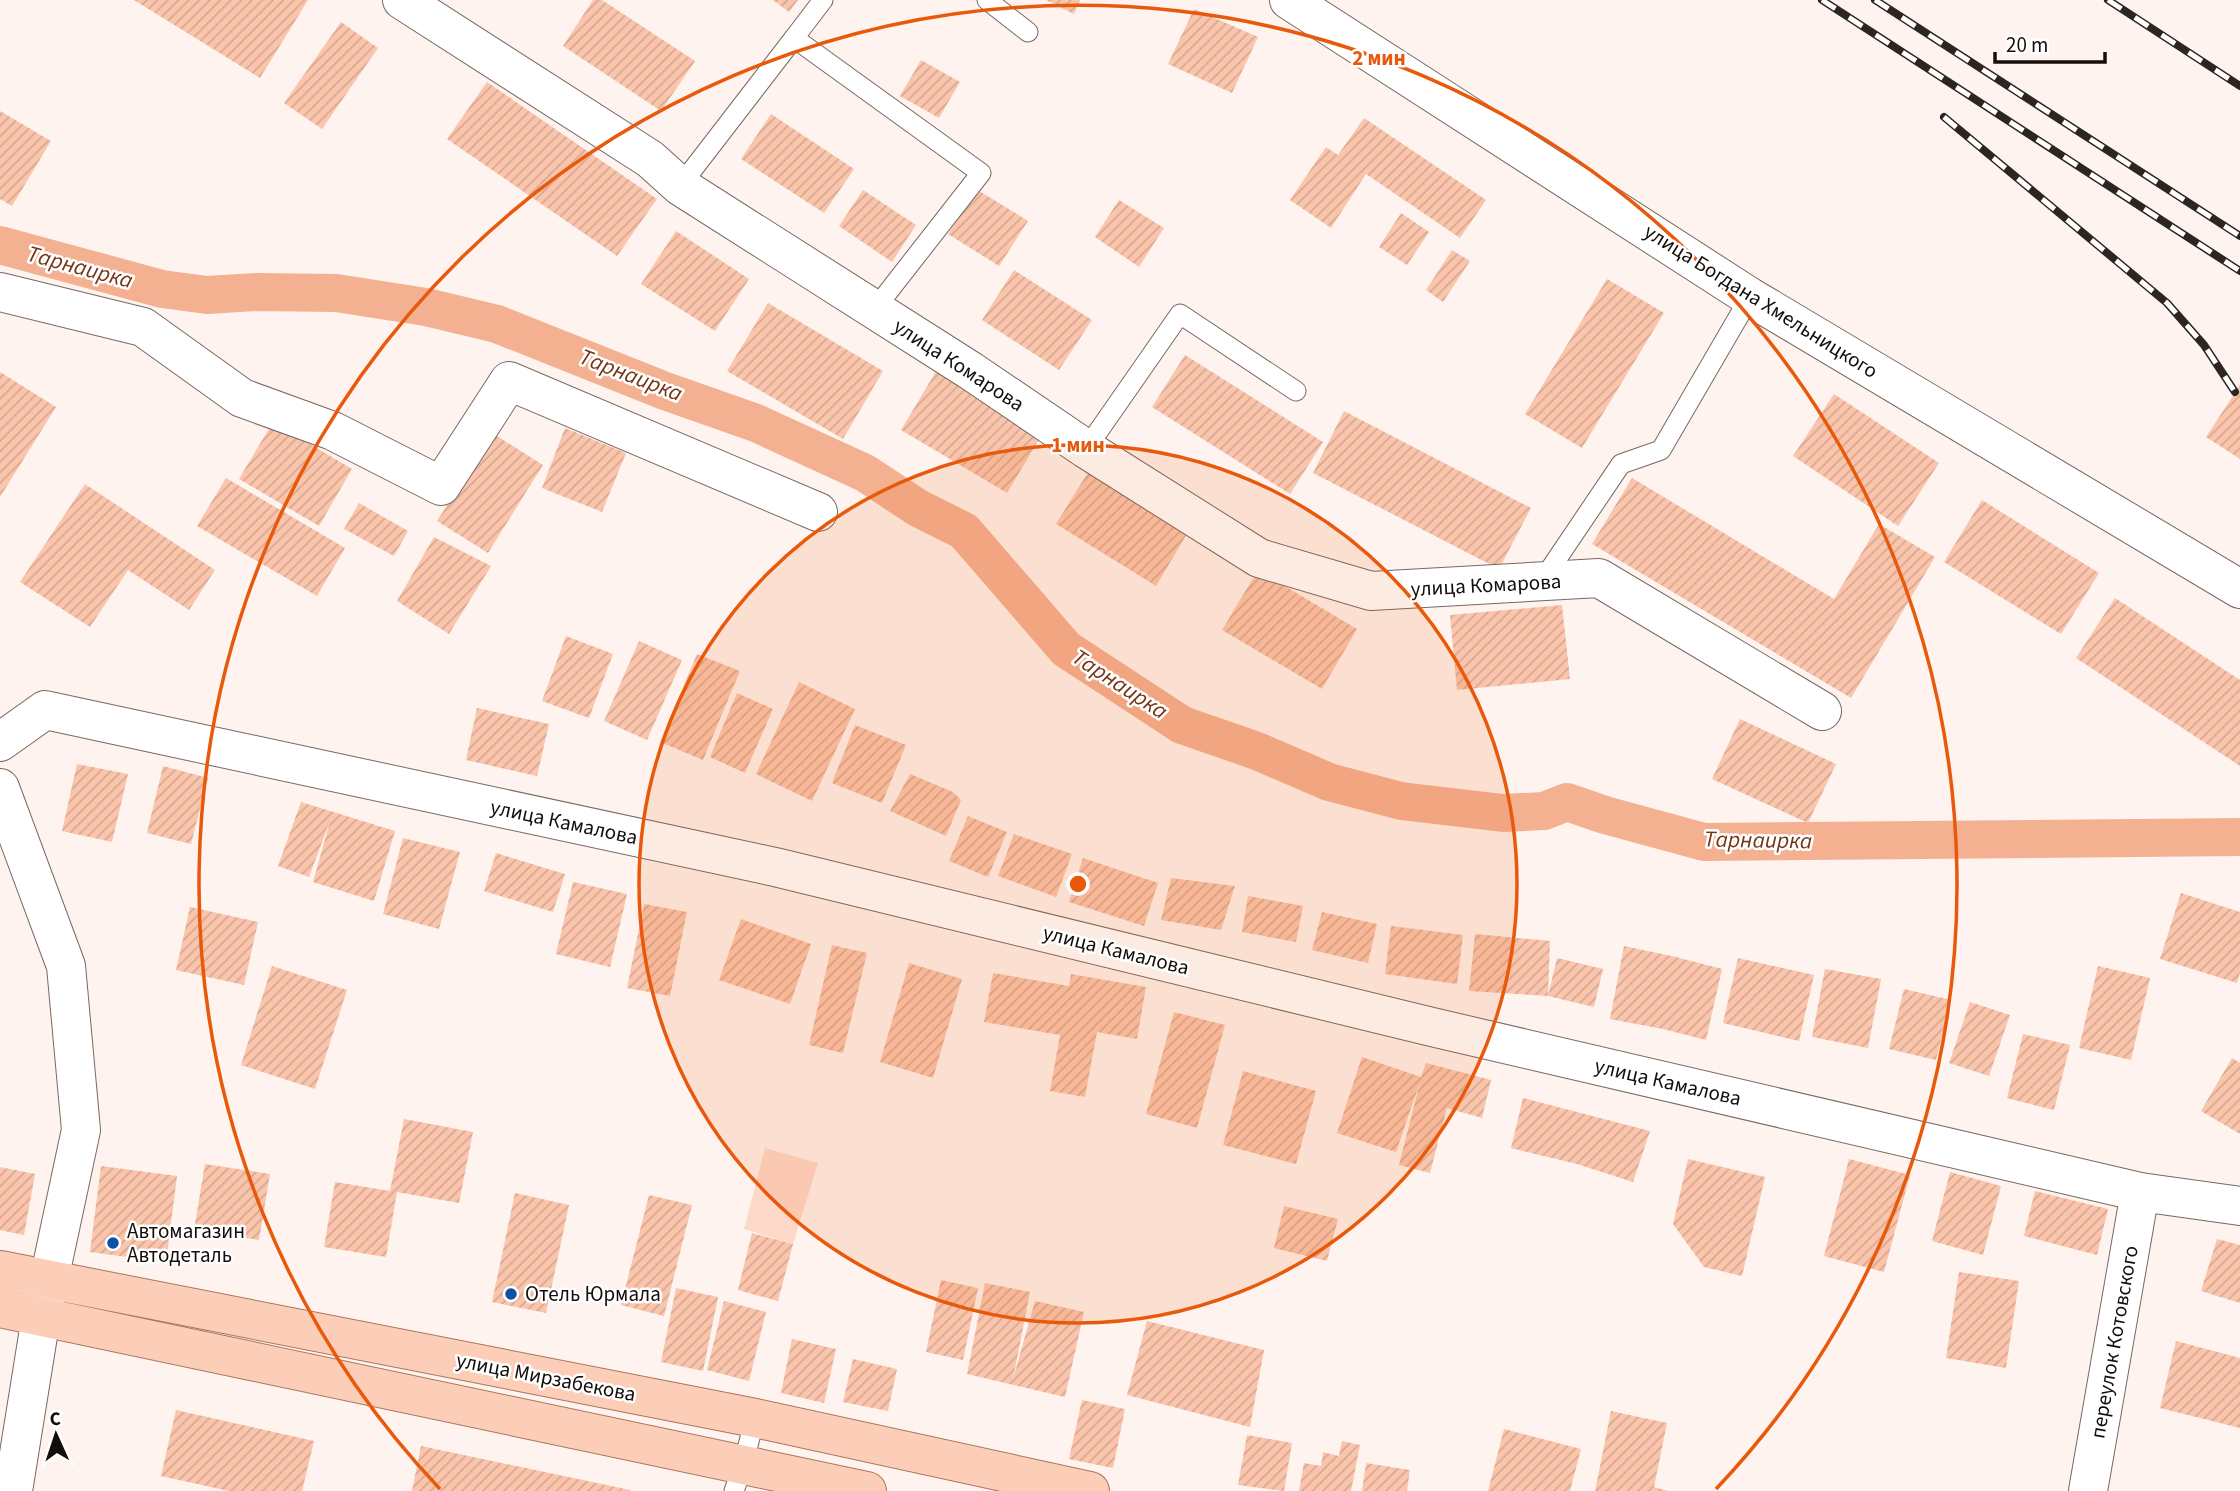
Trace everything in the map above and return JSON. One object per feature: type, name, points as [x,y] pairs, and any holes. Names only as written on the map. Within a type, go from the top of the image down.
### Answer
[{"type":"main road","name":"улица Мирзабекова","points":[[0,1270],[755,1418],[1090,1491]]},
{"type":"main road","name":"улица Мирзабекова","points":[[0,1308],[739,1478],[867,1491]]},
{"type":"street","name":"улица Комарова","points":[[402,0],[650,159],[680,187],[1259,558],[1371,591],[1599,578],[1822,711]]},
{"type":"street","name":"улица Богдана Хмельницкого","points":[[1289,0],[1750,297],[2240,589]]},
{"type":"street","points":[[0,292],[143,327],[242,398],[333,431],[441,486],[509,381],[818,512]]},
{"type":"street","name":"улица Камалова","points":[[0,742],[45,710],[775,867],[1419,1024],[2140,1192],[2240,1206]]},
{"type":"street","points":[[0,788],[66,966],[81,1130],[41,1317],[13,1491]]},
{"type":"street","name":"переулок Котовского","points":[[2088,1491],[2140,1192]]},
{"type":"lane","points":[[680,187],[823,0]]},
{"type":"lane","points":[[987,0],[1028,32]]},
{"type":"lane","points":[[794,38],[981,173],[874,310]]},
{"type":"lane","points":[[1542,581],[1620,464],[1661,450],[1750,297]]},
{"type":"lane","points":[[1086,449],[1180,314],[1296,391]]},
{"type":"lane","points":[[739,1478],[755,1418]]},
{"type":"shaded area","points":[[765,1148],[818,1163],[793,1244],[744,1229]]},
{"type":"building","points":[[134,0],[308,0],[260,78]]},
{"type":"building","points":[[593,0],[602,0],[695,61],[661,111],[563,46]]},
{"type":"building","points":[[773,0],[798,0],[789,12]]},
{"type":"building","points":[[1046,0],[1080,0],[1074,14]]},
{"type":"building","points":[[1194,9],[1258,37],[1232,93],[1168,64]]},
{"type":"building","points":[[341,22],[378,48],[322,129],[284,103]]},
{"type":"building","points":[[921,60],[960,82],[939,118],[900,96]]},
{"type":"building","points":[[487,82],[657,199],[617,256],[447,139]]},
{"type":"building","points":[[0,111],[51,141],[12,206],[0,199]]},
{"type":"building","points":[[771,114],[854,169],[824,213],[741,159]]},
{"type":"building","points":[[1364,118],[1486,200],[1460,238],[1366,174],[1331,228],[1290,200],[1326,147],[1338,155]]},
{"type":"building","points":[[976,189],[1028,221],[999,266],[948,234]]},
{"type":"building","points":[[863,190],[916,225],[892,262],[839,226]]},
{"type":"building","points":[[1119,200],[1164,228],[1139,267],[1095,237]]},
{"type":"building","points":[[1401,213],[1429,232],[1407,265],[1379,247]]},
{"type":"building","points":[[676,231],[749,279],[715,331],[641,284]]},
{"type":"building","points":[[1452,250],[1470,261],[1443,302],[1426,290]]},
{"type":"building","points":[[1014,270],[1092,320],[1059,370],[982,320]]},
{"type":"building","points":[[1607,279],[1664,313],[1582,448],[1525,414]]},
{"type":"building","points":[[768,303],[883,371],[843,439],[727,371]]},
{"type":"building","points":[[1185,355],[1323,442],[1290,494],[1152,407]]},
{"type":"building","points":[[938,368],[1044,431],[1007,493],[901,430]]},
{"type":"building","points":[[0,372],[56,407],[0,497]]},
{"type":"building","points":[[2240,385],[2240,459],[2206,437]]},
{"type":"building","points":[[1834,394],[1939,463],[1898,526],[1793,456]]},
{"type":"building","points":[[1344,411],[1531,508],[1499,569],[1313,473]]},
{"type":"building","points":[[273,422],[352,469],[319,526],[239,479]]},
{"type":"building","points":[[565,428],[626,453],[602,512],[542,488]]},
{"type":"building","points":[[492,433],[543,465],[488,553],[437,521]]},
{"type":"building","points":[[1092,466],[1191,527],[1156,586],[1056,524]]},
{"type":"building","points":[[226,478],[345,548],[317,596],[197,526]]},
{"type":"building","points":[[1632,478],[1834,599],[1879,524],[1935,557],[1851,698],[1592,544]]},
{"type":"building","points":[[85,484],[215,570],[189,610],[128,570],[90,627],[20,582]]},
{"type":"building","points":[[1982,500],[2099,573],[2061,634],[1944,562]]},
{"type":"building","points":[[359,503],[408,531],[394,556],[344,529]]},
{"type":"building","points":[[434,537],[491,566],[449,634],[397,601]]},
{"type":"building","points":[[1258,570],[1357,629],[1322,689],[1222,630]]},
{"type":"building","points":[[2115,598],[2240,680],[2240,766],[2076,658]]},
{"type":"building","points":[[1562,605],[1570,679],[1457,690],[1450,615]]},
{"type":"building","points":[[566,636],[613,654],[589,718],[542,701]]},
{"type":"building","points":[[639,641],[682,660],[647,740],[604,721]]},
{"type":"building","points":[[697,654],[740,671],[703,760],[660,742]]},
{"type":"building","points":[[799,682],[855,709],[812,801],[756,774]]},
{"type":"building","points":[[737,693],[773,709],[745,773],[710,757]]},
{"type":"building","points":[[477,708],[549,724],[537,776],[466,760]]},
{"type":"building","points":[[1740,719],[1836,764],[1808,823],[1712,779]]},
{"type":"building","points":[[855,725],[906,745],[882,803],[832,783]]},
{"type":"building","points":[[77,764],[128,774],[112,842],[62,831]]},
{"type":"building","points":[[163,766],[208,778],[191,844],[147,833]]},
{"type":"building","points":[[910,774],[953,792],[961,800],[946,836],[890,811]]},
{"type":"building","points":[[301,802],[395,831],[374,901],[313,882],[330,821],[309,877],[278,866]]},
{"type":"building","points":[[968,816],[1007,832],[988,877],[949,861]]},
{"type":"building","points":[[1014,834],[1072,854],[1056,897],[998,876]]},
{"type":"building","points":[[403,838],[460,852],[439,929],[383,914]]},
{"type":"building","points":[[496,853],[565,874],[553,912],[484,891]]},
{"type":"building","points":[[1083,858],[1158,883],[1144,926],[1069,902]]},
{"type":"building","points":[[1171,878],[1235,886],[1221,930],[1161,920]]},
{"type":"building","points":[[573,882],[627,894],[610,967],[556,954]]},
{"type":"building","points":[[2181,893],[2240,912],[2240,973],[2237,983],[2160,959]]},
{"type":"building","points":[[1248,896],[1303,906],[1296,942],[1242,932]]},
{"type":"building","points":[[644,904],[687,912],[670,996],[627,988]]},
{"type":"building","points":[[190,907],[258,922],[244,985],[176,970]]},
{"type":"building","points":[[1322,912],[1377,924],[1368,963],[1312,950]]},
{"type":"building","points":[[741,919],[811,944],[790,1004],[719,980]]},
{"type":"building","points":[[1391,926],[1463,935],[1457,984],[1385,974]]},
{"type":"building","points":[[1475,934],[1550,941],[1548,996],[1469,991]]},
{"type":"building","points":[[832,945],[867,953],[843,1053],[809,1045]]},
{"type":"building","points":[[1624,946],[1722,969],[1706,1040],[1610,1019]]},
{"type":"building","points":[[1557,958],[1603,969],[1594,1007],[1548,996]]},
{"type":"building","points":[[1738,958],[1814,975],[1799,1041],[1723,1023]]},
{"type":"building","points":[[909,963],[962,979],[933,1078],[880,1062]]},
{"type":"building","points":[[272,966],[347,990],[315,1089],[241,1065]]},
{"type":"building","points":[[2098,966],[2150,978],[2131,1060],[2079,1048]]},
{"type":"building","points":[[1825,969],[1881,979],[1868,1048],[1812,1037]]},
{"type":"building","points":[[993,973],[1069,986],[1071,974],[1146,987],[1137,1039],[1097,1032],[1085,1097],[1050,1091],[1060,1035],[984,1022]]},
{"type":"building","points":[[1904,989],[1951,1000],[1936,1060],[1889,1049]]},
{"type":"building","points":[[1970,1002],[2010,1015],[1989,1076],[1949,1063]]},
{"type":"building","points":[[1174,1012],[1225,1025],[1197,1128],[1146,1114]]},
{"type":"building","points":[[2023,1034],[2070,1045],[2054,1110],[2007,1098]]},
{"type":"building","points":[[1362,1057],[1421,1077],[1426,1063],[1491,1080],[1482,1118],[1447,1108],[1430,1173],[1399,1165],[1420,1082],[1396,1152],[1337,1133]]},
{"type":"building","points":[[2232,1058],[2240,1063],[2240,1134],[2201,1111]]},
{"type":"building","points":[[1243,1071],[1316,1091],[1296,1164],[1223,1145]]},
{"type":"building","points":[[1523,1098],[1650,1131],[1633,1182],[1577,1164],[1511,1148]]},
{"type":"building","points":[[404,1119],[473,1132],[459,1203],[397,1192],[386,1257],[324,1247],[335,1182],[390,1191]]},
{"type":"building","points":[[1688,1159],[1765,1177],[1742,1276],[1704,1267],[1673,1224]]},
{"type":"building","points":[[1849,1159],[1910,1175],[1884,1272],[1824,1256]]},
{"type":"building","points":[[205,1164],[270,1174],[259,1240],[194,1230]]},
{"type":"building","points":[[101,1166],[177,1176],[166,1262],[90,1252]]},
{"type":"building","points":[[0,1167],[35,1174],[24,1235],[0,1230]]},
{"type":"building","points":[[1950,1172],[2001,1186],[1983,1255],[1932,1241]]},
{"type":"building","points":[[2035,1191],[2108,1209],[2097,1255],[2024,1236]]},
{"type":"building","points":[[515,1193],[569,1205],[546,1313],[492,1302]]},
{"type":"building","points":[[649,1195],[692,1205],[664,1316],[621,1305]]},
{"type":"building","points":[[1284,1206],[1338,1219],[1327,1261],[1274,1248]]},
{"type":"building","points":[[752,1233],[793,1244],[778,1301],[738,1290]]},
{"type":"building","points":[[2217,1239],[2240,1245],[2240,1303],[2201,1291]]},
{"type":"building","points":[[1959,1272],[2019,1281],[2006,1368],[1946,1358]]},
{"type":"building","points":[[941,1280],[978,1288],[963,1360],[926,1352]]},
{"type":"building","points":[[985,1283],[1030,1292],[1013,1379],[1035,1301],[1084,1312],[1065,1397],[967,1374]]},
{"type":"building","points":[[676,1288],[718,1297],[703,1371],[661,1362]]},
{"type":"building","points":[[724,1301],[766,1312],[749,1381],[707,1370]]},
{"type":"building","points":[[1147,1321],[1264,1350],[1250,1427],[1127,1395]]},
{"type":"building","points":[[792,1339],[836,1349],[824,1403],[781,1393]]},
{"type":"building","points":[[2176,1341],[2240,1358],[2240,1428],[2160,1408]]},
{"type":"building","points":[[853,1359],[897,1369],[888,1411],[843,1402]]},
{"type":"building","points":[[1082,1400],[1125,1409],[1113,1468],[1069,1459]]},
{"type":"building","points":[[176,1410],[314,1441],[302,1491],[229,1491],[161,1476]]},
{"type":"building","points":[[1611,1411],[1667,1423],[1654,1487],[1668,1491],[1595,1491]]},
{"type":"building","points":[[1504,1429],[1581,1449],[1570,1491],[1488,1491]]},
{"type":"building","points":[[1247,1435],[1292,1443],[1284,1491],[1238,1485]]},
{"type":"building","points":[[1342,1441],[1360,1445],[1351,1491],[1299,1491],[1304,1463],[1321,1466],[1323,1452],[1339,1456]]},
{"type":"building","points":[[421,1446],[630,1490],[630,1491],[412,1491]]},
{"type":"building","points":[[1366,1463],[1410,1470],[1407,1491],[1362,1491]]},
{"type":"waterway","name":"Тарнаирка","points":[[0,245],[162,289],[207,295],[257,292],[336,293],[426,307],[497,324],[665,391],[756,423],[865,473],[918,508],[964,531],[1066,649],[1182,725],[1257,751],[1329,782],[1401,801],[1503,813],[1544,811],[1567,802],[1704,842],[2240,837]]},
{"type":"railway","points":[[1822,0],[2240,271]]},
{"type":"railway","points":[[1875,0],[2240,236]]},
{"type":"railway","points":[[2108,0],[2240,86]]},
{"type":"railway","points":[[1944,117],[2167,303],[2204,345],[2235,392]]},
{"type":"place","name":"Автомагазин Автодеталь","points":[[113,1243]]},
{"type":"place","name":"Отель Юрмала","points":[[511,1294]]}]
